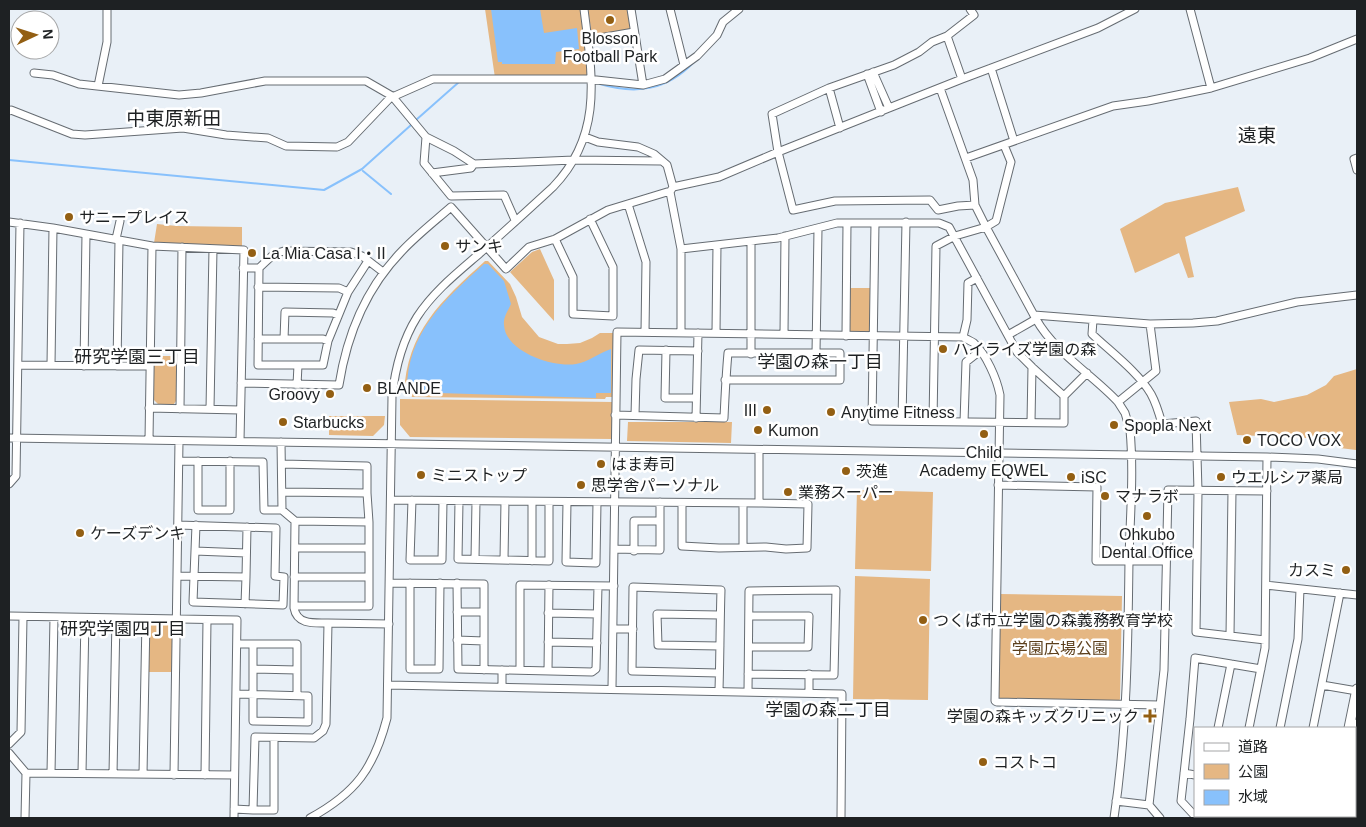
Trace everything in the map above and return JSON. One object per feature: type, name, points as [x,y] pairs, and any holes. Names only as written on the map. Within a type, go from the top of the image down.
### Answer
[{"type":"main road","points":[[1349,727],[1357,690]]},
{"type":"street","points":[[98,86],[107,42],[107,9]]},
{"type":"street","points":[[310,818],[341,800],[360,780],[381,743],[387,718],[391,444],[394,381],[398,363],[410,329],[439,289],[553,187],[574,160],[585,137],[591,107],[592,79],[584,9]]},
{"type":"street","points":[[631,9],[643,85]]},
{"type":"street","points":[[670,9],[684,65]]},
{"type":"street","points":[[9,111],[11,110],[72,134],[85,136],[183,128],[226,135],[268,138],[286,146],[326,148],[342,146],[392,96],[433,80],[592,79],[643,85],[666,79],[697,56],[717,35],[723,22],[740,9]]},
{"type":"street","points":[[970,9],[974,16],[947,36],[932,42],[919,52],[894,65],[829,88],[772,114],[778,152],[792,210],[835,200],[930,200],[938,210],[976,205]]},
{"type":"street","points":[[241,383],[338,385],[345,349],[363,303],[383,272],[403,250],[451,207],[506,268],[529,247],[555,239],[608,210],[719,177],[962,78],[1098,28],[1135,9]]},
{"type":"street","points":[[1190,9],[1211,88]]},
{"type":"street","points":[[588,40],[634,32]]},
{"type":"street","points":[[947,36],[962,78]]},
{"type":"street","points":[[966,158],[1112,106],[1148,101],[1211,88],[1310,58],[1357,39]]},
{"type":"street","points":[[990,68],[1014,141]]},
{"type":"street","points":[[34,73],[53,75],[79,84],[179,95],[201,93],[266,81],[366,81],[392,96],[426,137],[454,151],[474,164],[574,160],[661,161]]},
{"type":"street","points":[[870,73],[889,108]]},
{"type":"street","points":[[870,73],[880,112]]},
{"type":"street","points":[[829,88],[840,128]]},
{"type":"street","points":[[940,88],[973,180],[976,205],[1035,317],[1043,331],[1053,342],[1118,402],[1125,413],[1130,430],[1126,704],[1114,818]]},
{"type":"street","points":[[426,137],[424,163],[451,196],[504,195],[516,220]]},
{"type":"street","points":[[585,137],[598,142],[638,147],[654,154],[669,169],[681,249],[681,333]]},
{"type":"street","points":[[933,421],[936,246],[955,236],[986,227],[996,221],[1011,162],[1004,144]]},
{"type":"street","points":[[1357,158],[1354,158],[1357,170]]},
{"type":"street","points":[[432,173],[471,168],[474,164]]},
{"type":"street","points":[[628,204],[646,262],[645,332]]},
{"type":"street","points":[[555,239],[573,277],[573,314],[614,316],[613,267],[590,219]]},
{"type":"street","points":[[9,222],[152,246],[244,250],[240,441]]},
{"type":"street","points":[[902,421],[906,222]]},
{"type":"street","points":[[9,484],[16,476],[20,223]]},
{"type":"street","points":[[117,223],[117,366]]},
{"type":"street","points":[[681,249],[778,238],[837,223],[939,223],[949,227],[955,236],[1017,352],[1064,396]]},
{"type":"street","points":[[846,336],[847,223]]},
{"type":"street","points":[[875,223],[872,421],[1064,423],[1064,396],[1087,373]]},
{"type":"street","points":[[51,365],[53,228]]},
{"type":"street","points":[[816,353],[818,229]]},
{"type":"street","points":[[84,366],[86,234]]},
{"type":"street","points":[[784,334],[786,236]]},
{"type":"street","points":[[751,241],[751,354]]},
{"type":"street","points":[[716,333],[717,245]]},
{"type":"street","points":[[150,440],[152,246]]},
{"type":"street","points":[[180,409],[182,248]]},
{"type":"street","points":[[210,409],[213,249]]},
{"type":"street","points":[[243,268],[258,268],[274,254],[284,251],[350,252],[368,261],[383,272]]},
{"type":"street","points":[[258,268],[258,365],[323,365],[328,341],[338,315],[348,292],[368,261]]},
{"type":"street","points":[[962,337],[967,320],[968,283],[977,278]]},
{"type":"street","points":[[258,287],[339,288],[348,292]]},
{"type":"street","points":[[1008,335],[1035,317],[1150,324],[1209,322],[1297,302],[1357,295]]},
{"type":"street","points":[[284,339],[285,312],[333,313],[338,315]]},
{"type":"street","points":[[1093,320],[1092,334],[1143,382],[1152,395],[1162,424],[1196,421],[1198,491],[1196,632],[1265,640]]},
{"type":"street","points":[[1118,402],[1156,371],[1150,324]]},
{"type":"street","points":[[612,688],[617,332],[962,337],[973,343],[980,351],[998,384],[1000,395],[995,701],[1160,705]]},
{"type":"street","points":[[696,418],[698,333]]},
{"type":"street","points":[[258,340],[324,339],[328,341]]},
{"type":"street","points":[[636,415],[636,379],[639,350],[698,351]]},
{"type":"street","points":[[666,350],[665,398],[696,398]]},
{"type":"street","points":[[964,422],[966,362],[980,351]]},
{"type":"street","points":[[615,415],[724,418],[725,380],[728,353],[840,353],[840,380],[725,380]]},
{"type":"street","points":[[18,365],[150,366]]},
{"type":"street","points":[[297,384],[298,365]]},
{"type":"street","points":[[1031,422],[1032,367]]},
{"type":"street","points":[[9,378],[18,378]]},
{"type":"street","points":[[149,408],[240,410]]},
{"type":"street","points":[[9,438],[1197,456],[1318,459],[1357,464]]},
{"type":"street","points":[[174,775],[179,440]]},
{"type":"street","points":[[281,442],[282,510]]},
{"type":"street","points":[[759,450],[759,503]]},
{"type":"street","points":[[1249,727],[1265,640],[1267,458]]},
{"type":"street","points":[[178,460],[263,462],[264,510],[282,510],[295,521],[369,522]]},
{"type":"street","points":[[198,461],[198,510],[230,510],[230,461]]},
{"type":"street","points":[[282,464],[367,466],[369,606],[294,606]]},
{"type":"street","points":[[998,485],[1097,487],[1096,561],[1165,561]]},
{"type":"street","points":[[1149,805],[1164,670],[1168,490],[1267,491]]},
{"type":"street","points":[[1230,636],[1232,491]]},
{"type":"street","points":[[282,492],[367,493]]},
{"type":"street","points":[[391,500],[682,502],[808,504],[807,548],[682,546],[682,502]]},
{"type":"street","points":[[412,500],[410,560],[442,560],[443,500]]},
{"type":"street","points":[[459,501],[458,559],[549,561],[550,502]]},
{"type":"street","points":[[475,559],[476,501]]},
{"type":"street","points":[[504,560],[505,501]]},
{"type":"street","points":[[532,502],[532,560]]},
{"type":"street","points":[[567,502],[566,562],[596,563],[597,502]]},
{"type":"street","points":[[614,550],[660,550],[660,502]]},
{"type":"street","points":[[743,503],[743,546]]},
{"type":"street","points":[[634,550],[634,520],[660,521]]},
{"type":"street","points":[[295,521],[294,606],[296,615],[302,621],[388,624]]},
{"type":"street","points":[[178,525],[196,525],[276,528],[275,576],[284,577],[283,606],[193,602],[196,525]]},
{"type":"street","points":[[245,604],[247,527]]},
{"type":"street","points":[[295,548],[369,548]]},
{"type":"street","points":[[195,551],[246,552]]},
{"type":"street","points":[[177,576],[246,577]]},
{"type":"street","points":[[294,577],[369,577]]},
{"type":"street","points":[[390,583],[484,584],[484,670]]},
{"type":"street","points":[[410,583],[410,669],[439,669],[440,583]]},
{"type":"street","points":[[457,583],[458,669],[484,670],[596,671],[598,586]]},
{"type":"street","points":[[520,670],[520,585],[614,586]]},
{"type":"street","points":[[548,671],[549,585]]},
{"type":"street","points":[[1266,585],[1357,595]]},
{"type":"street","points":[[719,673],[632,671],[633,588],[720,590],[719,690]]},
{"type":"street","points":[[1280,727],[1298,639],[1300,589]]},
{"type":"street","points":[[748,674],[834,675],[836,590],[749,591],[750,616],[748,674],[748,691]]},
{"type":"street","points":[[1313,727],[1340,593]]},
{"type":"street","points":[[457,612],[484,612]]},
{"type":"street","points":[[548,613],[597,614]]},
{"type":"street","points":[[720,615],[658,614],[658,645],[720,646]]},
{"type":"street","points":[[9,616],[237,620],[234,818]]},
{"type":"street","points":[[749,647],[808,648],[809,616],[750,616]]},
{"type":"street","points":[[9,744],[21,732],[23,617]]},
{"type":"street","points":[[51,773],[54,617]]},
{"type":"street","points":[[82,773],[85,618]]},
{"type":"street","points":[[113,774],[116,618]]},
{"type":"street","points":[[143,774],[146,619]]},
{"type":"street","points":[[205,775],[207,620]]},
{"type":"street","points":[[253,810],[255,737],[314,738],[324,731],[326,724],[328,623]]},
{"type":"street","points":[[613,629],[633,629]]},
{"type":"street","points":[[457,640],[484,641]]},
{"type":"street","points":[[548,642],[597,643]]},
{"type":"street","points":[[237,644],[297,644],[297,695]]},
{"type":"street","points":[[236,694],[253,695],[297,695],[308,696],[308,722],[253,721],[253,695],[253,669],[253,644]]},
{"type":"street","points":[[1194,815],[1181,801],[1195,658],[1260,670]]},
{"type":"street","points":[[1218,727],[1231,664]]},
{"type":"street","points":[[253,669],[297,670]]},
{"type":"street","points":[[502,670],[502,687]]},
{"type":"street","points":[[809,674],[809,692]]},
{"type":"street","points":[[1322,684],[1357,690]]},
{"type":"street","points":[[388,685],[719,690],[842,694],[841,818]]},
{"type":"street","points":[[234,809],[274,810],[274,738]]},
{"type":"street","points":[[9,753],[26,773],[25,818]]},
{"type":"street","points":[[26,773],[234,776]]},
{"type":"street","points":[[1184,773],[1194,775]]},
{"type":"street","points":[[1116,801],[1149,805],[1160,818]]},
{"type":"green space","points":[[485,9],[582,9],[588,75],[495,78]]},
{"type":"green space","name":"Blosson Football Park","points":[[588,9],[628,9],[631,31],[592,36]]},
{"type":"green space","points":[[1238,187],[1245,211],[1185,237],[1194,277],[1188,278],[1179,253],[1135,273],[1120,229],[1165,203]]},
{"type":"green space","points":[[157,224],[242,227],[242,247],[154,243]]},
{"type":"green space","points":[[540,249],[554,280],[554,321],[510,272],[532,252]]},
{"type":"green space","points":[[485,261],[488,261],[510,284],[522,317],[539,337],[558,344],[567,344],[580,343],[600,333],[615,333],[614,397],[606,397],[605,399],[412,397],[411,394],[404,394],[412,352],[419,335],[441,304]]},
{"type":"green space","points":[[848,288],[873,288],[870,334],[848,332]]},
{"type":"green space","points":[[153,356],[176,356],[176,401],[174,404],[158,404],[153,399]]},
{"type":"green space","points":[[1357,369],[1356,450],[1340,448],[1330,439],[1237,435],[1229,402],[1261,399],[1274,402],[1307,395],[1326,385],[1334,376]]},
{"type":"green space","points":[[400,399],[613,402],[612,439],[410,437],[400,425]]},
{"type":"green space","points":[[329,416],[385,416],[384,425],[373,436],[329,435]]},
{"type":"green space","points":[[628,422],[732,422],[731,443],[627,441]]},
{"type":"green space","points":[[857,490],[933,492],[931,571],[855,569]]},
{"type":"green space","points":[[855,576],[930,579],[928,700],[853,699]]},
{"type":"green space","name":"学園広場公園","points":[[999,594],[1122,596],[1119,701],[999,699]]},
{"type":"green space","points":[[150,620],[174,622],[173,672],[147,672],[147,623]]},
{"type":"water","points":[[491,9],[540,9],[544,33],[577,28],[579,49],[556,52],[555,64],[502,64],[502,62],[498,62]]},
{"type":"water","points":[[484,264],[488,264],[504,281],[511,304],[505,317],[504,325],[506,335],[513,343],[521,350],[544,361],[567,365],[580,363],[611,349],[611,393],[596,393],[596,398],[407,392],[408,371],[420,336],[442,305]]},
{"type":"waterway","points":[[600,84],[626,89],[651,88],[673,79],[694,62]]},
{"type":"waterway","points":[[416,120],[459,82]]},
{"type":"waterway","points":[[9,160],[324,190],[362,169],[411,125]]},
{"type":"waterway","points":[[363,171],[391,194]]},
{"type":"place","name":"Blosson Football Park","points":[[610,20]]},
{"type":"place","name":"サニープレイス","points":[[69,217]]},
{"type":"place","name":"サンキ","points":[[445,246]]},
{"type":"place","name":"La Mia Casa I・II","points":[[252,253]]},
{"type":"place","name":"ハイライズ学園の森","points":[[943,349]]},
{"type":"place","name":"BLANDE","points":[[367,388]]},
{"type":"place","name":"Groovy","points":[[330,394]]},
{"type":"place","name":"III","points":[[767,410]]},
{"type":"place","name":"Anytime Fitness","points":[[831,412]]},
{"type":"place","name":"Starbucks","points":[[283,422]]},
{"type":"place","name":"Spopla Next","points":[[1114,425]]},
{"type":"place","name":"Kumon","points":[[758,430]]},
{"type":"place","name":"Child Academy EQWEL","points":[[984,434]]},
{"type":"place","name":"TOCO VOX","points":[[1247,440]]},
{"type":"place","name":"はま寿司","points":[[601,464]]},
{"type":"place","name":"茨進","points":[[846,471]]},
{"type":"place","name":"ミニストップ","points":[[421,475]]},
{"type":"place","name":"iSC","points":[[1071,477]]},
{"type":"place","name":"ウエルシア薬局","points":[[1221,477]]},
{"type":"place","name":"思学舎パーソナル","points":[[581,485]]},
{"type":"place","name":"業務スーパー","points":[[788,492]]},
{"type":"place","name":"マナラボ","points":[[1105,496]]},
{"type":"place","name":"Ohkubo Dental Office","points":[[1147,516]]},
{"type":"place","name":"ケーズデンキ","points":[[80,533]]},
{"type":"place","name":"カスミ","points":[[1346,570]]},
{"type":"place","name":"つくば市立学園の森義務教育学校","points":[[923,620]]},
{"type":"place","name":"学園の森キッズクリニック","points":[[1150,716]]},
{"type":"place","name":"コストコ","points":[[983,762]]},
{"type":"district","name":"中東原新田","points":[[174,118]]},
{"type":"district","name":"遠東","points":[[1257,135]]},
{"type":"district","name":"研究学園三丁目","points":[[137,357]]},
{"type":"district","name":"学園の森一丁目","points":[[820,362]]},
{"type":"district","name":"研究学園四丁目","points":[[123,629]]},
{"type":"district","name":"学園の森二丁目","points":[[828,710]]}]
